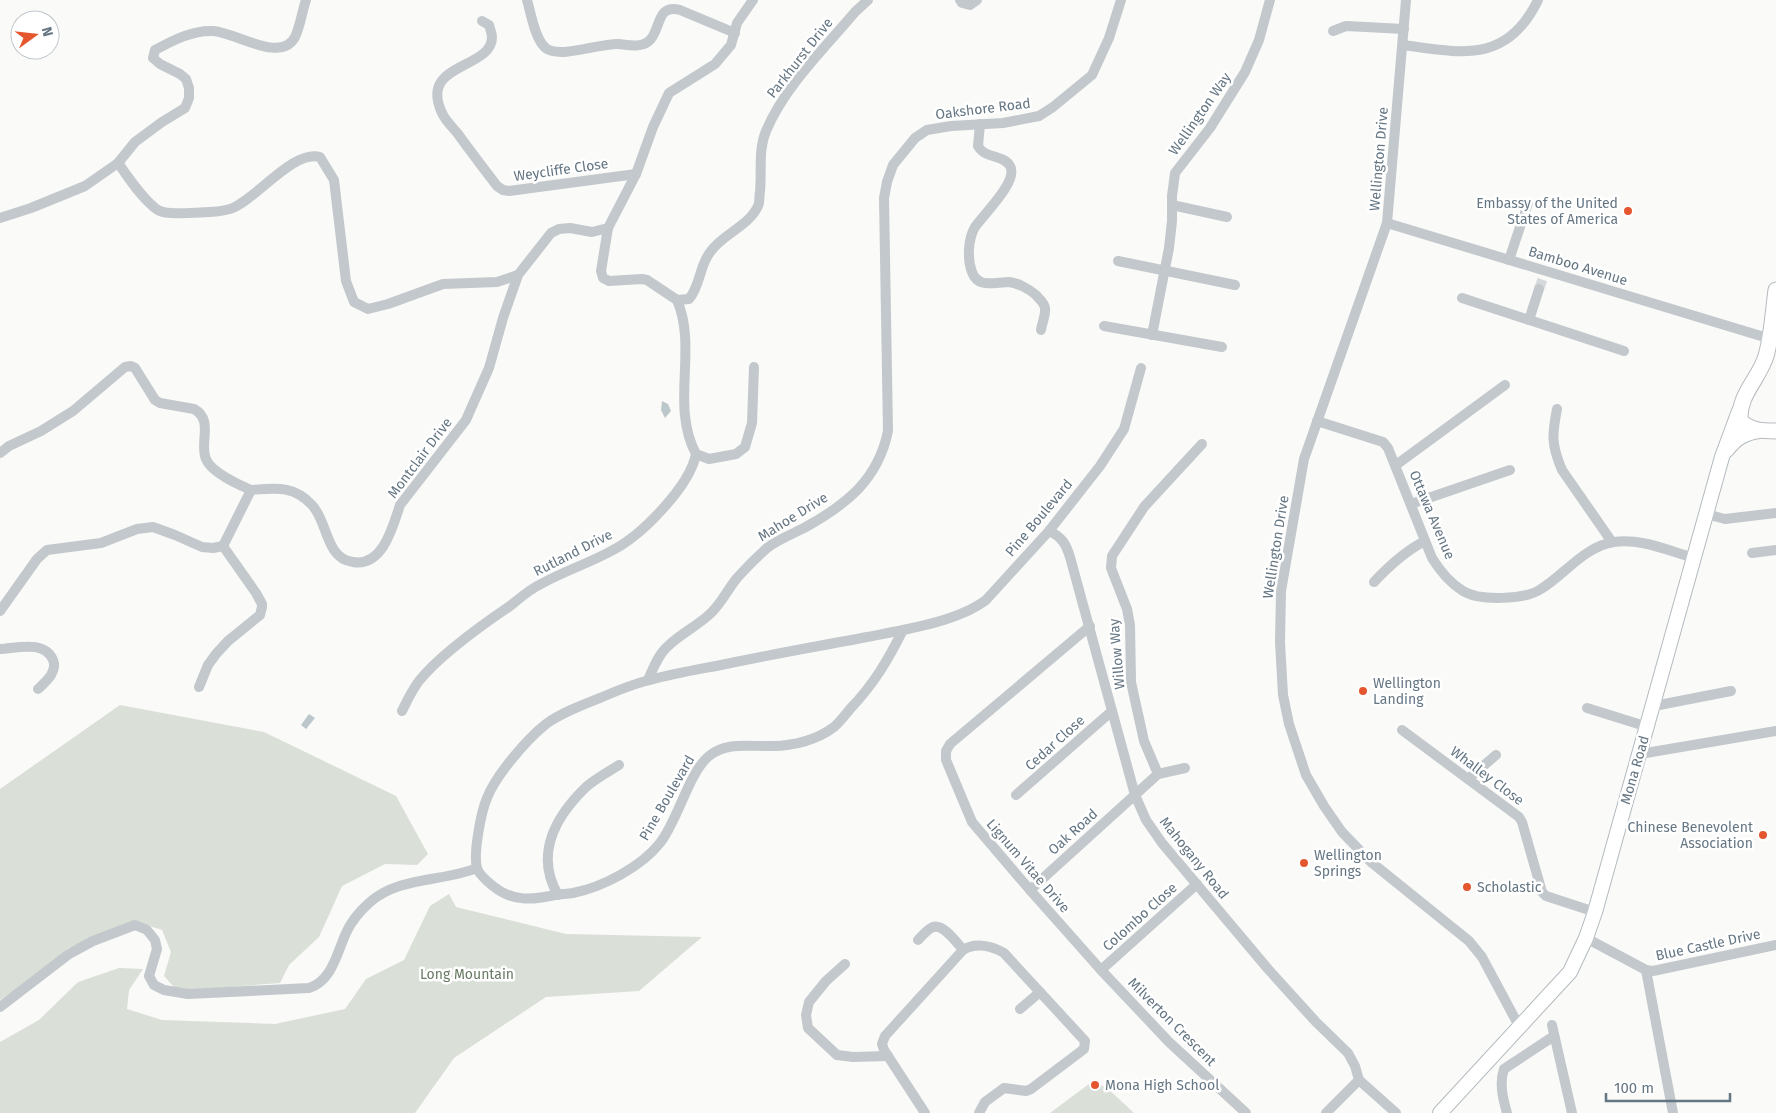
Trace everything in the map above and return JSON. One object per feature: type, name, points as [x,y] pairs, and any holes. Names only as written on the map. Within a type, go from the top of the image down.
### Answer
[{"type":"main road","points":[[1776,290],[1772,327],[1765,359],[1747,390],[1739,411],[1740,421],[1747,427],[1776,431]]},
{"type":"street","points":[[0,218],[31,208],[84,186],[118,164],[135,142],[185,108],[189,98],[189,88],[186,79],[160,64],[154,58],[155,50],[191,34],[210,30],[223,32],[270,49],[278,49],[287,45],[295,38],[305,0]]},
{"type":"street","points":[[527,0],[537,34],[546,48],[554,51],[563,52],[608,44],[632,46],[644,44],[650,40],[662,14],[672,9],[680,10],[735,33]]},
{"type":"street","points":[[754,0],[737,23],[731,45],[714,64],[669,93],[652,127],[636,174],[608,228],[601,271],[603,278],[609,282],[647,280],[677,300],[686,332],[685,423],[689,440],[696,454],[709,459],[736,454],[745,447],[752,423],[754,367]]},
{"type":"street","name":"Parkhurst Drive","points":[[677,300],[689,299],[695,292],[702,266],[710,251],[748,219],[758,206],[761,150],[766,132],[782,101],[855,12],[868,0]]},
{"type":"street","points":[[960,0],[962,3],[970,5],[977,0]]},
{"type":"street","name":"Oakshore Road","points":[[886,289],[884,198],[893,165],[915,138],[927,130],[952,126],[1003,123],[1039,116],[1053,107],[1092,74],[1109,38],[1121,0]]},
{"type":"street","name":"Wellington Way","points":[[1152,335],[1169,248],[1175,173],[1210,128],[1245,72],[1259,40],[1270,0]]},
{"type":"street","name":"Wellington Drive","points":[[1406,0],[1387,222],[1304,459],[1281,591],[1282,695],[1296,748],[1306,775],[1342,832],[1371,862],[1468,941],[1482,957],[1520,1028]]},
{"type":"street","points":[[1403,45],[1451,52],[1486,49],[1500,44],[1516,33],[1533,11],[1538,0]]},
{"type":"street","name":"Weycliffe Close","points":[[482,20],[489,26],[492,37],[487,49],[482,56],[449,73],[440,83],[438,94],[442,114],[497,186],[509,191],[636,174]]},
{"type":"street","points":[[1333,31],[1346,26],[1404,30]]},
{"type":"street","points":[[980,124],[978,146],[980,150],[1004,161],[1010,166],[1012,172],[1000,196],[975,228],[968,256],[972,274],[979,282],[987,284],[1015,283],[1030,290],[1043,303],[1045,309],[1041,330]]},
{"type":"street","points":[[118,164],[137,189],[155,208],[162,212],[210,212],[231,209],[303,158],[313,155],[320,157],[334,180],[346,281],[354,302],[368,309],[388,304],[443,284],[497,282],[518,275]]},
{"type":"street","points":[[1509,260],[1528,202]]},
{"type":"street","points":[[1172,205],[1227,217]]},
{"type":"street","name":"Bamboo Avenue","points":[[1387,222],[1509,260],[1542,279],[1761,336]]},
{"type":"street","name":"Montclair Drive","points":[[251,490],[284,488],[294,492],[313,506],[331,544],[343,559],[359,562],[374,558],[380,551],[400,505],[470,413],[489,368],[503,318],[518,275],[551,233],[559,229],[570,228],[592,232],[608,228]]},
{"type":"street","points":[[1118,261],[1235,284]]},
{"type":"street","points":[[1529,320],[1542,279]]},
{"type":"street","name":"Mahoe Drive","points":[[648,680],[665,648],[682,634],[698,625],[714,610],[738,577],[768,547],[819,520],[850,497],[866,480],[878,463],[885,448],[888,431],[886,289]]},
{"type":"street","points":[[1462,298],[1624,351]]},
{"type":"street","points":[[1104,326],[1222,347]]},
{"type":"street","points":[[0,453],[9,446],[41,431],[73,411],[125,367],[131,366],[135,368],[155,400],[160,403],[194,409],[198,412],[206,426],[205,453],[209,464],[234,482],[251,490],[223,546]]},
{"type":"street","name":"Pine Boulevard","points":[[903,630],[887,662],[864,694],[834,727],[810,739],[790,745],[727,746],[707,757],[696,772],[679,810],[661,841],[649,855],[636,865],[616,876],[573,893],[539,899],[526,899],[497,890],[477,868],[478,828],[492,784],[518,753],[547,724],[582,705],[648,680],[903,630],[977,607],[986,600],[1049,531],[1100,466],[1124,429],[1141,368]]},
{"type":"street","points":[[1396,465],[1505,385]]},
{"type":"street","points":[[1557,409],[1552,433],[1553,446],[1557,458],[1562,470],[1612,542]]},
{"type":"street","name":"Mona Road","points":[[1440,1113],[1570,972],[1586,938],[1654,706],[1722,457],[1739,411]]},
{"type":"street","name":"Ottawa Avenue","points":[[1317,421],[1383,442],[1396,465],[1432,558],[1442,573],[1464,592],[1479,596],[1497,597],[1528,595],[1539,590],[1592,551],[1612,542],[1647,544],[1695,558]]},
{"type":"street","points":[[1722,457],[1733,442],[1742,435],[1759,430]]},
{"type":"street","name":"Willow Way","points":[[1158,774],[1144,741],[1131,682],[1130,625],[1111,568],[1112,556],[1144,508],[1202,444]]},
{"type":"street","name":"Rutland Drive","points":[[402,711],[419,681],[446,654],[496,615],[540,584],[583,566],[616,549],[638,532],[669,500],[689,474],[696,454]]},
{"type":"street","points":[[1411,504],[1510,470]]},
{"type":"street","points":[[1706,514],[1725,519],[1776,514]]},
{"type":"street","points":[[0,611],[36,559],[47,550],[101,543],[137,529],[153,527],[202,547],[213,548],[223,546]]},
{"type":"street","name":"Mahogany Road","points":[[1049,531],[1059,536],[1066,544],[1135,795],[1146,820],[1162,843],[1268,969],[1316,1022],[1348,1053],[1355,1066],[1359,1080]]},
{"type":"street","points":[[1374,582],[1398,558],[1425,541]]},
{"type":"street","points":[[199,687],[208,665],[216,654],[228,641],[260,615],[262,607],[256,593],[223,546]]},
{"type":"street","points":[[1752,553],[1776,550]]},
{"type":"street","name":"Lignum Vitae Drive","points":[[1090,626],[950,744],[946,751],[946,760],[972,822],[1101,970]]},
{"type":"street","points":[[0,649],[30,647],[45,649],[50,654],[55,663],[54,670],[49,679],[38,689]]},
{"type":"street","points":[[1654,706],[1731,691]]},
{"type":"street","points":[[1586,708],[1648,727]]},
{"type":"street","name":"Cedar Close","points":[[1016,795],[1112,711]]},
{"type":"street","name":"Whalley Close","points":[[1402,730],[1519,817],[1542,892],[1546,896],[1595,912]]},
{"type":"street","points":[[1640,754],[1776,732]]},
{"type":"street","points":[[1468,779],[1496,755]]},
{"type":"street","points":[[558,895],[549,876],[548,857],[555,825],[587,786],[619,765]]},
{"type":"street","points":[[1135,795],[1158,774],[1185,768]]},
{"type":"street","name":"Oak Road","points":[[1030,890],[1135,795]]},
{"type":"street","points":[[0,1007],[69,954],[93,941],[135,926],[147,930],[155,940],[157,949],[150,976],[154,985],[164,990],[188,994],[308,988],[325,978],[338,956],[348,929],[370,902],[388,890],[418,881],[463,874],[477,868]]},
{"type":"street","name":"Colombo Close","points":[[1101,970],[1197,884]]},
{"type":"street","points":[[918,940],[932,927],[937,927],[950,936],[964,950]]},
{"type":"street","name":"Blue Castle Drive","points":[[1586,938],[1646,970],[1661,970],[1776,945]]},
{"type":"street","points":[[926,1113],[882,1044],[885,1036],[964,950],[974,946],[994,948],[1004,953],[1086,1042],[1084,1049],[1031,1090],[1004,1088],[985,1102],[979,1113]]},
{"type":"street","points":[[845,964],[826,981],[810,1002],[806,1014],[808,1028],[837,1055],[853,1057],[888,1056]]},
{"type":"street","name":"Milverton Crescent","points":[[1101,970],[1169,1042],[1246,1113]]},
{"type":"street","name":"Blue Castle Drive","points":[[1646,970],[1673,1113]]},
{"type":"street","points":[[1020,1009],[1040,992]]},
{"type":"street","points":[[1552,1025],[1572,1113]]},
{"type":"street","points":[[1507,1113],[1502,1090],[1504,1069],[1554,1036]]},
{"type":"street","points":[[1326,1113],[1359,1080],[1396,1113]]},
{"type":"green space","points":[[120,705],[264,732],[396,796],[428,854],[417,865],[385,864],[342,886],[319,937],[289,965],[280,983],[194,990],[175,988],[164,976],[171,952],[162,930],[143,924],[68,948],[41,973],[0,1000],[0,789]]},
{"type":"green space","name":"Long Mountain","points":[[449,894],[456,907],[566,934],[702,937],[639,991],[546,997],[454,1058],[415,1113],[0,1113],[0,1042],[39,1020],[78,982],[119,968],[143,969],[129,990],[127,1009],[162,1020],[275,1024],[345,1009],[366,979],[404,960],[430,906]]},
{"type":"green space","points":[[1089,1084],[1105,1086],[1134,1113],[1050,1113]]},
{"type":"shaded area","points":[[662,401],[668,404],[671,411],[665,418],[661,410]]},
{"type":"shaded area","points":[[309,714],[315,718],[306,729],[301,725]]},
{"type":"tunnel","points":[[1539,289],[1543,278]]},
{"type":"place","name":"Embassy of the United States of America","points":[[1628,211]]},
{"type":"place","name":"Wellington Landing","points":[[1363,691]]},
{"type":"place","name":"Chinese Benevolent Association","points":[[1763,835]]},
{"type":"place","name":"Wellington Springs","points":[[1304,863]]},
{"type":"place","name":"Scholastic","points":[[1467,887]]},
{"type":"place","name":"Mona High School","points":[[1095,1085]]}]
